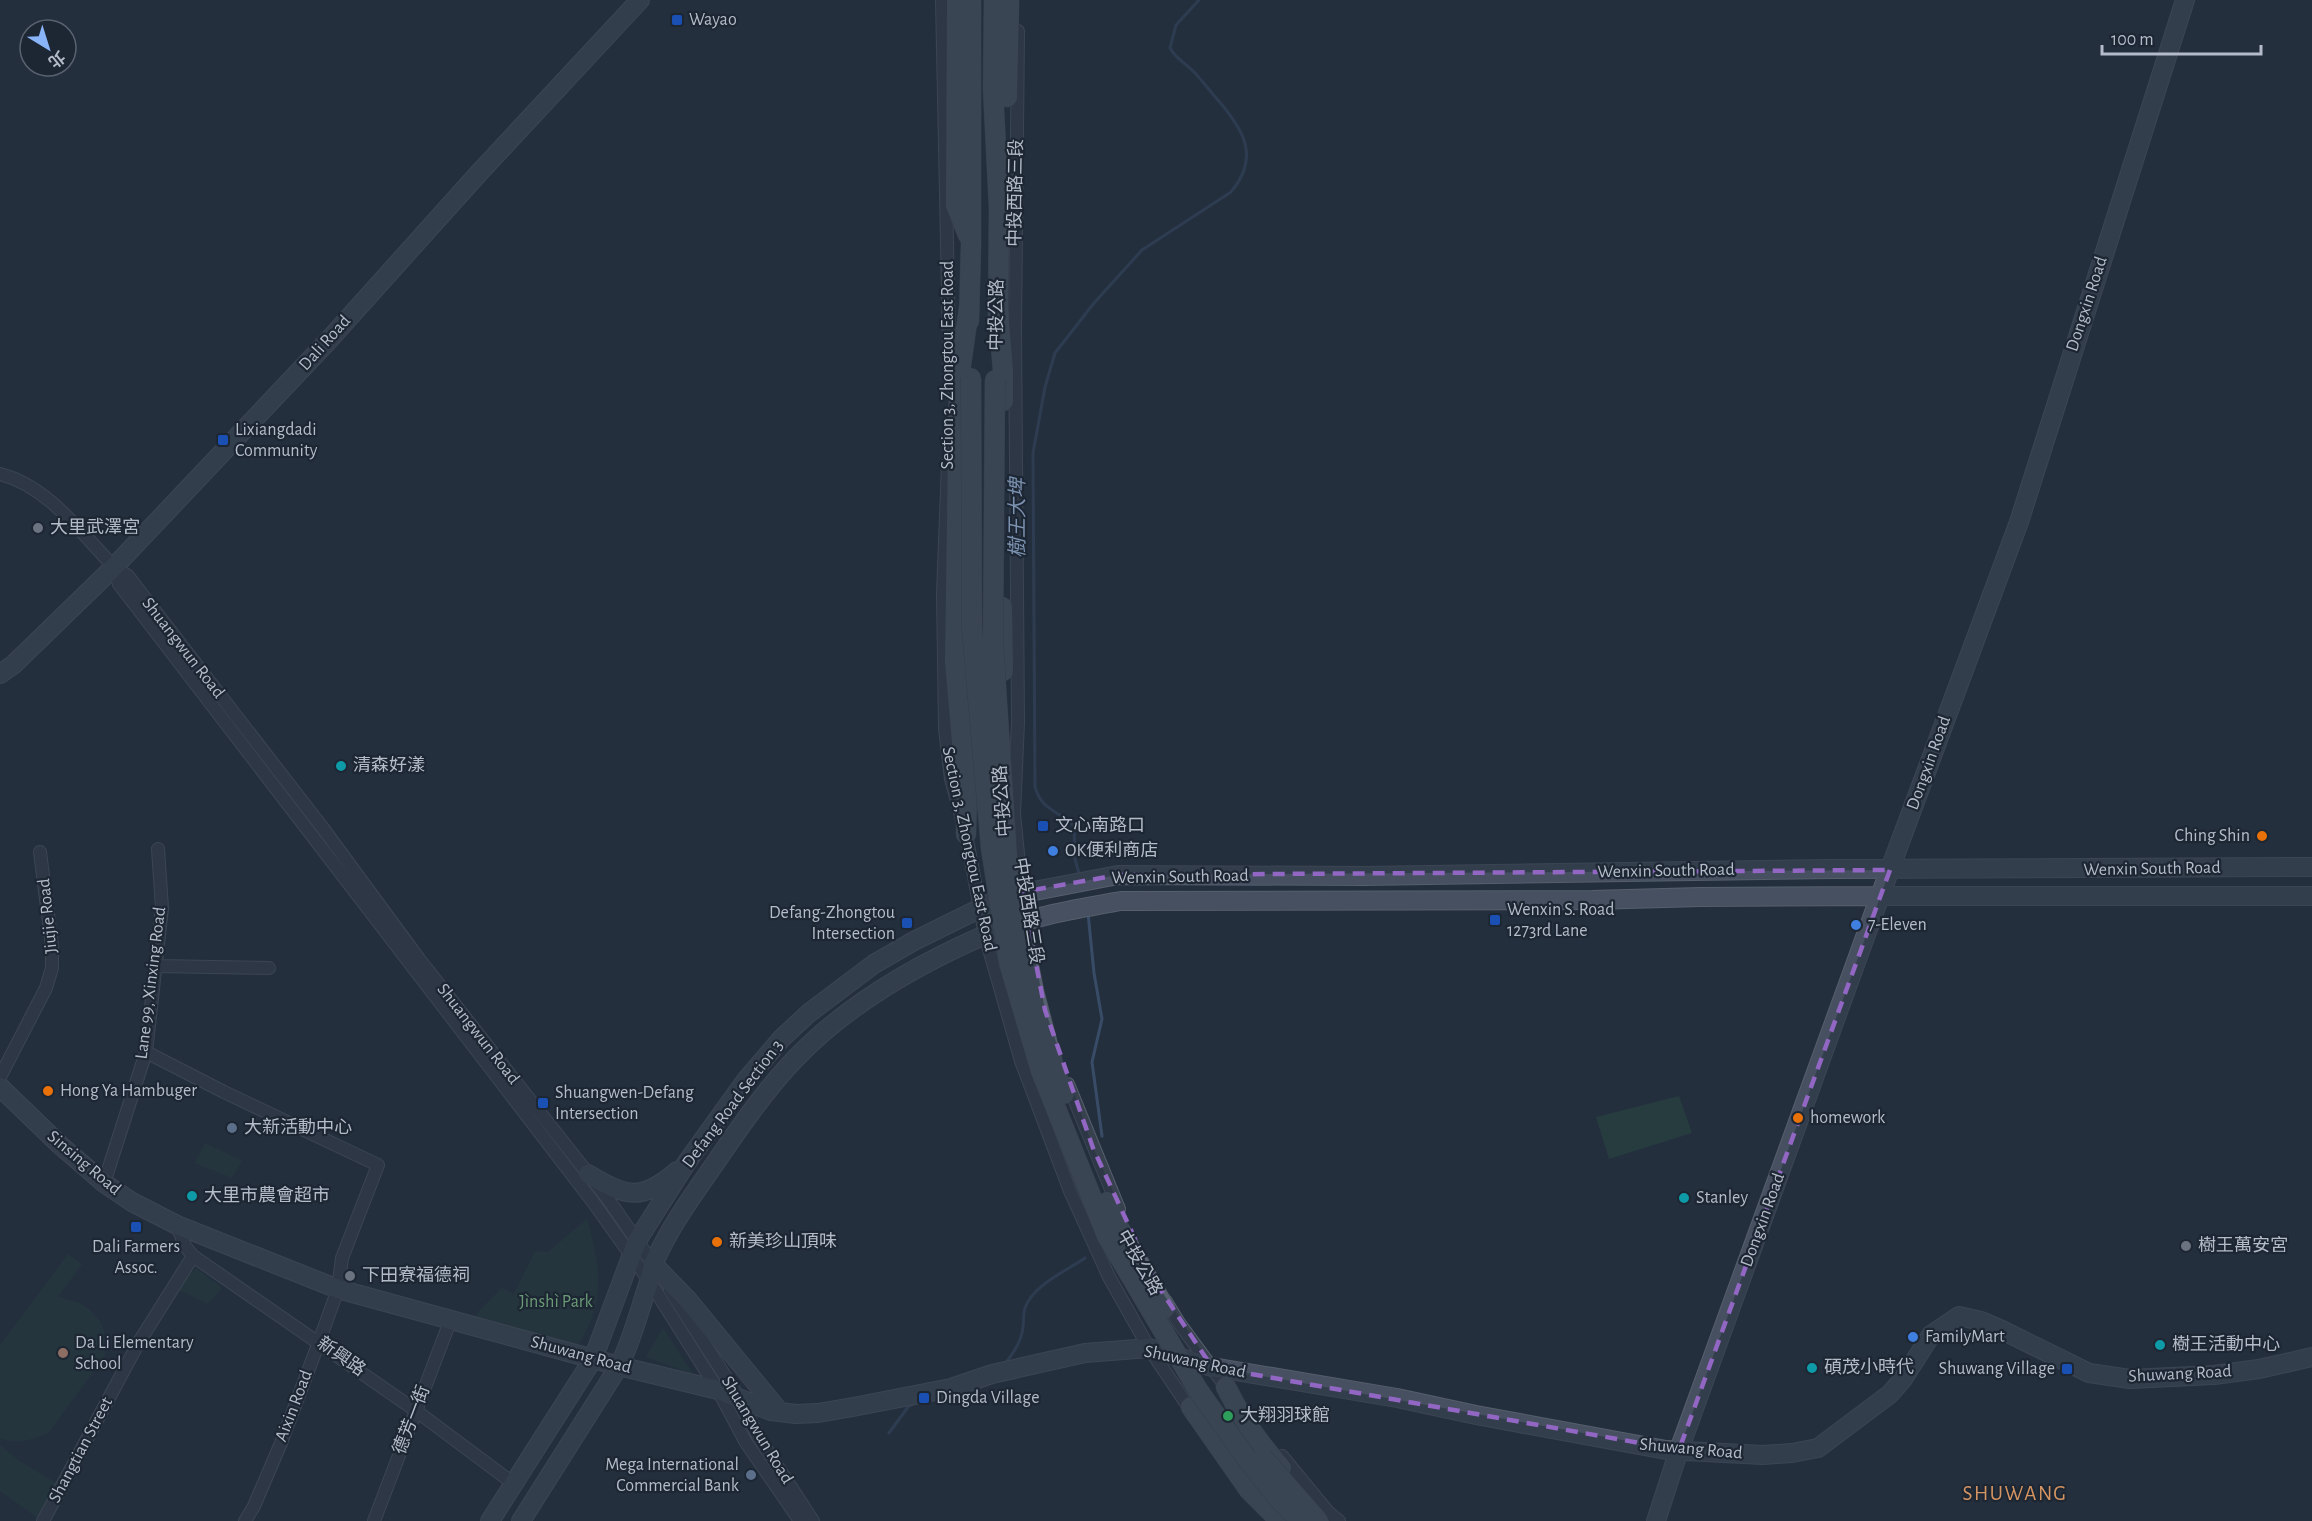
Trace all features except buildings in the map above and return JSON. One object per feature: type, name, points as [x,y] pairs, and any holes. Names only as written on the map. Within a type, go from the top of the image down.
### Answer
[{"type":"main road","points":[[957,0],[956,205],[971,244]]},
{"type":"main road","name":"中投公路","points":[[971,0],[969,308],[972,630],[991,848],[1009,963],[1041,1071],[1107,1236],[1198,1390],[1246,1459],[1300,1521]]},
{"type":"main road","name":"中投公路","points":[[994,0],[993,89],[999,208],[993,641],[1007,856],[1034,992],[1055,1072],[1117,1225],[1209,1385],[1250,1442],[1318,1521]]},
{"type":"main road","points":[[999,208],[1006,118],[1009,0]]},
{"type":"main road","points":[[966,834],[967,800],[955,661],[959,379],[969,308]]},
{"type":"main road","points":[[998,310],[1003,371],[1001,554],[1005,752],[1014,814]]},
{"type":"main road","points":[[1226,1387],[1237,1411],[1255,1438],[1330,1521]]},
{"type":"main road","points":[[1191,1407],[1250,1490],[1280,1521]]},
{"type":"street","name":"Dali Road","points":[[0,674],[13,665],[114,567],[328,341],[478,174],[640,0]]},
{"type":"street","name":"Section 3, Zhongtou East Road","points":[[942,0],[951,404],[943,594],[945,729],[951,779],[966,834],[985,935],[1021,1062],[1070,1191],[1109,1277],[1149,1348],[1191,1407],[1199,1433],[1265,1521]]},
{"type":"street","name":"中投西路三段","points":[[1018,0],[1014,330],[1018,722],[1014,814],[1022,892],[1045,1010],[1068,1085],[1128,1230],[1154,1281],[1174,1315],[1226,1387],[1329,1513],[1339,1521]]},
{"type":"street","name":"Dongxin Road","points":[[1656,1521],[1679,1450],[1880,896],[2019,522],[2185,0]]},
{"type":"street","name":"Shuangwun Road","points":[[0,474],[22,482],[44,496],[114,567],[128,576],[135,585],[322,827],[419,959],[588,1174],[635,1248],[740,1399],[759,1438],[813,1521]]},
{"type":"street","name":"Shuangwun Road","points":[[114,567],[118,584],[593,1202],[635,1248],[652,1273],[745,1441],[800,1521]]},
{"type":"street","name":"Lane 99, Xinxing Road","points":[[104,1183],[146,1052],[162,908],[158,849]]},
{"type":"street","name":"Jiujie Road","points":[[0,1077],[46,988],[52,968],[52,946],[40,852]]},
{"type":"street","name":"Wenxin South Road","points":[[1022,892],[1118,875],[1364,876],[2312,867]]},
{"type":"street","name":"Defang Road Section 3","points":[[490,1521],[593,1359],[635,1248],[687,1162],[751,1074],[782,1038],[809,1013],[874,964],[914,941],[1003,897],[1022,892]]},
{"type":"street","name":"Wenxin South Road","points":[[1028,921],[1121,901],[1593,900],[1880,896],[2312,896]]},
{"type":"street","name":"Defang Road Section 3","points":[[521,1521],[619,1366],[631,1342],[652,1273],[698,1189],[739,1129],[794,1059],[822,1033],[862,1002],[907,974],[985,935],[1028,921]]},
{"type":"street","points":[[156,966],[269,968]]},
{"type":"street","name":"Aixin Road","points":[[146,1052],[224,1092],[378,1165],[342,1258],[338,1288],[319,1342],[281,1443],[254,1506],[245,1521]]},
{"type":"street","name":"Sinsing Road","points":[[0,1088],[104,1183],[132,1202],[177,1225]]},
{"type":"street","points":[[588,1174],[626,1194],[662,1184],[687,1162]]},
{"type":"street","points":[[1094,1245],[1095,1230],[1108,1219],[1119,1221],[1128,1230]]},
{"type":"street","name":"Shuwang Road","points":[[177,1225],[338,1288],[619,1366],[718,1390],[771,1411],[818,1413],[951,1388],[1011,1369],[1085,1353],[1149,1348],[1212,1367],[1397,1398],[1666,1450],[1763,1455],[1792,1454],[1818,1448],[1890,1394],[1903,1379],[1931,1335],[1959,1316],[2002,1330],[2090,1373],[2130,1379],[2214,1375],[2259,1369],[2312,1357]]},
{"type":"street","name":"新興路","points":[[177,1225],[185,1246],[193,1256],[415,1410],[514,1484]]},
{"type":"street","name":"Shangtian Street","points":[[43,1521],[139,1342],[193,1256]]},
{"type":"street","points":[[652,1273],[688,1300],[778,1411]]},
{"type":"street","name":"德芳一街","points":[[374,1521],[451,1318]]},
{"type":"highlighted area","points":[[1890,870],[1679,1450],[1212,1367],[1154,1280],[1093,1148],[1045,1010],[1022,892],[1118,875]]},
{"type":"green space","points":[[1679,1096],[1692,1133],[1609,1159],[1596,1117]]},
{"type":"green space","points":[[205,1143],[242,1161],[232,1178],[195,1163]]},
{"type":"green space","name":"Jìnshì Park","points":[[587,1219],[596,1254],[598,1287],[592,1319],[573,1351],[474,1320],[479,1311],[502,1288],[514,1294],[535,1251],[548,1252]]},
{"type":"green space","points":[[68,1254],[82,1264],[58,1297],[80,1303],[100,1321],[104,1331],[105,1356],[49,1432],[25,1441],[0,1438],[0,1345]]},
{"type":"green space","points":[[196,1268],[222,1288],[208,1304],[179,1290]]},
{"type":"green space","points":[[663,1328],[693,1374],[646,1357]]},
{"type":"green space","points":[[0,1445],[21,1462],[58,1484],[38,1518],[0,1491]]},
{"type":"waterway","name":"樹王大埤","points":[[1080,877],[1075,859],[1074,826],[1046,806],[1035,787],[1033,453],[1045,387],[1055,353],[1094,303],[1142,250],[1231,192],[1245,166],[1247,155],[1241,132],[1199,77],[1177,58],[1170,48],[1176,25],[1199,0]]},
{"type":"waterway","name":"樹王大埤","points":[[1088,913],[1094,973],[1102,1019],[1092,1062],[1102,1136]]},
{"type":"waterway","name":"樹王大埤","points":[[1005,1364],[1017,1347],[1023,1327],[1024,1310],[1035,1292],[1085,1258]]},
{"type":"waterway","name":"樹王大埤","points":[[889,1433],[908,1407],[915,1403]]},
{"type":"place","name":"Wayao","points":[[677,20]]},
{"type":"place","name":"Lixiangdadi Community","points":[[223,440]]},
{"type":"place","name":"大里武澤宮","points":[[38,528]]},
{"type":"place","name":"清森好漾","points":[[341,766]]},
{"type":"place","name":"文心南路口","points":[[1043,826]]},
{"type":"place","name":"Ching Shin","points":[[2262,836]]},
{"type":"place","name":"OK便利商店","points":[[1053,851]]},
{"type":"place","name":"Wenxin S. Road 1273rd Lane","points":[[1495,920]]},
{"type":"place","name":"Defang-Zhongtou Intersection","points":[[907,923]]},
{"type":"place","name":"7-Eleven","points":[[1856,925]]},
{"type":"place","name":"Hong Ya Hambuger","points":[[48,1091]]},
{"type":"place","name":"Shuangwen-Defang Intersection","points":[[543,1103]]},
{"type":"place","name":"homework","points":[[1798,1118]]},
{"type":"place","name":"大新活動中心","points":[[232,1128]]},
{"type":"place","name":"大里市農會超市","points":[[192,1196]]},
{"type":"place","name":"Stanley","points":[[1684,1198]]},
{"type":"place","name":"Dali Farmers Assoc.","points":[[136,1227]]},
{"type":"place","name":"新美珍山頂味","points":[[717,1242]]},
{"type":"place","name":"樹王萬安宮","points":[[2186,1246]]},
{"type":"place","name":"下田寮福德祠","points":[[350,1276]]},
{"type":"place","name":"FamilyMart","points":[[1913,1337]]},
{"type":"place","name":"樹王活動中心","points":[[2160,1345]]},
{"type":"place","name":"Da Li Elementary School","points":[[63,1353]]},
{"type":"place","name":"碩茂小時代","points":[[1812,1368]]},
{"type":"place","name":"Shuwang Village","points":[[2067,1369]]},
{"type":"place","name":"Dingda Village","points":[[924,1398]]},
{"type":"place","name":"大翔羽球館","points":[[1228,1416]]},
{"type":"place","name":"Mega International Commercial Bank","points":[[751,1475]]},
{"type":"district","name":"SHUWANG","points":[[2015,1493]]}]
